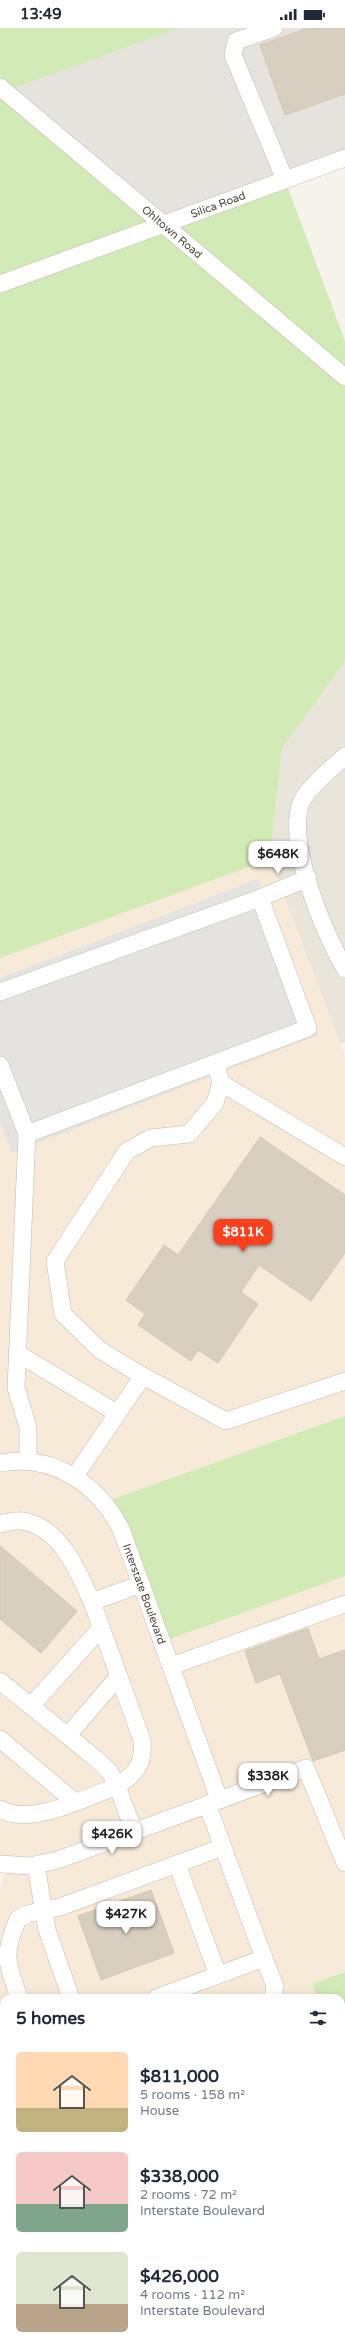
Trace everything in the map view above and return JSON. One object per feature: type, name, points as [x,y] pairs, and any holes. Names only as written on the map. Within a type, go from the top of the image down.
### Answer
[{"type":"street","points":[[274,28],[236,42],[233,55],[285,180]]},
{"type":"street","name":"Ohltown Road","points":[[0,87],[345,377]]},
{"type":"street","name":"Silica Road","points":[[0,284],[345,158]]},
{"type":"street","points":[[345,756],[325,773],[301,802],[296,825],[317,910],[345,969]]},
{"type":"street","points":[[0,992],[260,898],[308,878]]},
{"type":"street","points":[[27,1134],[308,1028],[260,898]]},
{"type":"street","points":[[214,1063],[221,1083],[214,1103],[190,1134],[151,1138],[127,1151],[55,1261],[63,1314],[100,1350],[143,1376],[226,1421],[345,1381]]},
{"type":"street","points":[[0,1065],[27,1134],[16,1388],[28,1427],[28,1462]]},
{"type":"street","points":[[221,1083],[345,1158]]},
{"type":"street","points":[[17,1353],[117,1413]]},
{"type":"street","points":[[75,1476],[143,1376]]},
{"type":"street","name":"Interstate Boulevard","points":[[0,1463],[28,1462],[52,1466],[75,1476],[94,1491],[113,1515],[141,1584],[171,1666],[213,1801],[223,1847],[275,1986],[274,1994]]},
{"type":"street","points":[[0,1524],[21,1521],[42,1526],[56,1539],[84,1584],[92,1602],[142,1740],[143,1754],[139,1767],[130,1777],[117,1786],[50,1810],[25,1815],[0,1809]]},
{"type":"street","points":[[92,1602],[141,1584]]},
{"type":"street","points":[[171,1666],[345,1604]]},
{"type":"street","points":[[31,1706],[101,1628]]},
{"type":"street","points":[[68,1735],[119,1676]]},
{"type":"street","points":[[0,1680],[68,1735],[110,1772],[117,1786],[134,1831]]},
{"type":"street","points":[[0,1739],[75,1802]]},
{"type":"street","points":[[0,1864],[36,1865],[58,1860],[213,1801],[306,1768],[345,1863]]},
{"type":"street","points":[[18,1994],[7,1963],[6,1954],[18,1918],[27,1914],[60,1907],[223,1847]]},
{"type":"street","points":[[177,1864],[218,1975]]},
{"type":"street","points":[[36,1865],[52,1946],[70,1994]]},
{"type":"street","points":[[167,1994],[264,1958]]},
{"type":"shaded area","points":[[180,28],[345,28],[345,158],[164,224],[5,91]]},
{"type":"shaded area","points":[[345,661],[345,1042],[340,1043],[270,859],[282,749]]},
{"type":"shaded area","points":[[270,859],[345,1057],[345,1416],[105,1502],[162,1642],[345,1576],[345,1972],[312,1984],[316,1994],[0,1994],[0,1890],[7,1866],[0,1864],[0,958]]},
{"type":"shaded area","points":[[258,879],[318,1035],[12,1153],[0,1121],[0,978]]},
{"type":"green space","points":[[0,28],[180,28],[6,91],[164,224],[285,180],[345,341],[345,661],[282,749],[270,859],[0,958]]},
{"type":"green space","points":[[345,1416],[345,1576],[162,1642],[105,1502]]},
{"type":"green space","points":[[345,1972],[345,1994],[316,1994],[312,1984]]},
{"type":"building","points":[[308,28],[345,28],[345,94],[285,115],[260,45]]},
{"type":"building","points":[[260,1137],[345,1195],[345,1253],[311,1301],[259,1265],[241,1292],[258,1304],[218,1363],[198,1350],[191,1361],[138,1325],[145,1314],[126,1300],[164,1245],[178,1255]]},
{"type":"building","points":[[0,1546],[77,1611],[41,1653],[0,1619]]},
{"type":"building","points":[[308,1628],[319,1659],[345,1650],[345,1750],[313,1761],[280,1674],[256,1683],[245,1651]]},
{"type":"building","points":[[151,1890],[174,1953],[101,1980],[78,1916]]}]
